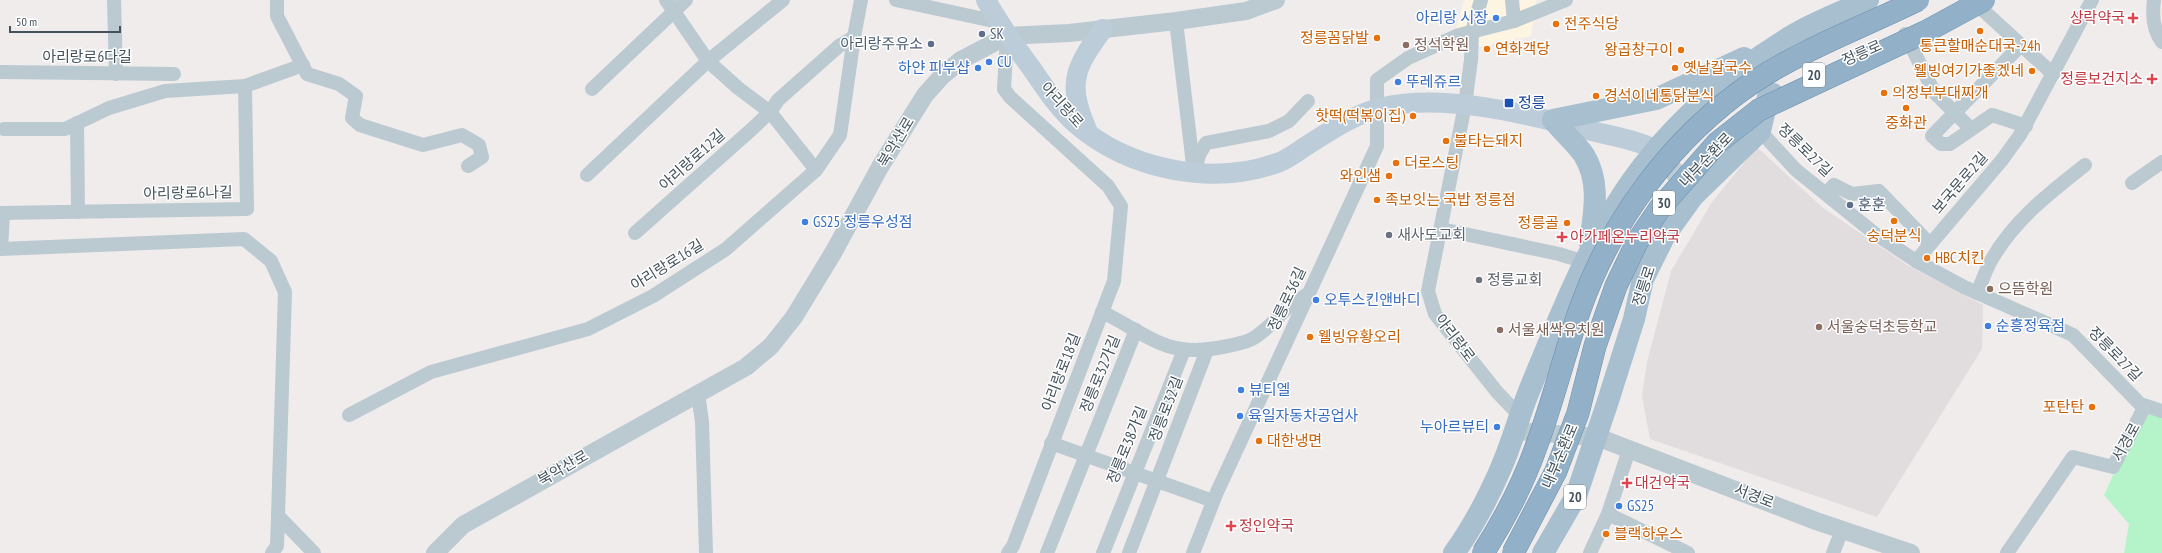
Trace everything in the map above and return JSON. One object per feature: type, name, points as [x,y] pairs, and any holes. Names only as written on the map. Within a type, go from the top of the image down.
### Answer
[{"type":"highway","name":"내부순환로","points":[[1483,553],[1509,508],[1536,447],[1592,277],[1608,242],[1652,177],[1696,128],[1752,83],[1800,55],[1918,0]]},
{"type":"highway","name":"내부순환로","points":[[1513,553],[1556,471],[1578,413],[1595,346],[1616,286],[1637,242],[1660,208],[1718,143],[1759,110],[1925,32],[1978,1]]},
{"type":"main road","name":"아리랑로","points":[[986,0],[1003,29],[1049,95],[1075,123],[1089,134],[1117,150],[1142,160],[1194,173],[1218,175],[1277,163],[1343,124],[1378,108],[1412,103],[1465,105],[1553,120],[1630,141],[1655,150]]},
{"type":"main road","points":[[1587,258],[1596,194],[1592,173],[1583,155],[1553,120],[1656,99],[1868,0]]},
{"type":"main road","name":"정릉로","points":[[1768,97],[1858,54],[1978,1]]},
{"type":"main road","points":[[1089,134],[1076,97],[1076,75],[1084,55],[1104,29]]},
{"type":"main road","points":[[1760,131],[1768,97],[1754,99],[1745,88],[1745,80],[1756,66],[1792,36]]},
{"type":"main road","points":[[1455,553],[1482,509],[1501,468],[1517,423],[1587,258],[1616,205],[1655,150],[1684,118],[1749,63],[1792,36]]},
{"type":"main road","name":"정릉로","points":[[1543,553],[1576,496],[1597,437],[1634,318],[1643,280],[1665,235],[1693,196],[1760,131]]},
{"type":"main road","points":[[1655,150],[1693,196]]},
{"type":"street","points":[[114,0],[116,74]]},
{"type":"street","points":[[277,0],[277,16],[307,74],[339,84],[356,96],[352,118],[360,125],[423,145],[462,135],[479,145],[482,158],[468,166]]},
{"type":"street","points":[[592,89],[670,6],[686,0]]},
{"type":"street","points":[[587,175],[708,61],[783,0]]},
{"type":"street","name":"아리랑로16길","points":[[348,415],[431,372],[588,329],[653,296],[726,249],[816,170],[840,135],[854,37],[861,0]]},
{"type":"street","points":[[896,0],[1003,29]]},
{"type":"street","name":"북악산로","points":[[435,553],[463,525],[746,367],[771,346],[794,317],[833,253],[880,167],[925,95],[942,76],[1003,29],[1104,29],[1176,21],[1246,10],[1276,0]]},
{"type":"street","points":[[1465,105],[1471,60],[1472,32],[1481,0]]},
{"type":"street","points":[[1512,0],[1514,21]]},
{"type":"street","points":[[1472,32],[1514,21],[1566,0]]},
{"type":"street","name":"보국문로2길","points":[[1916,261],[2002,160],[2026,126],[2092,0]]},
{"type":"street","points":[[2154,0],[2152,14],[2157,35],[2162,42]]},
{"type":"street","points":[[1978,1],[2021,45],[2053,74]]},
{"type":"street","points":[[670,6],[708,61],[738,88],[770,112],[816,170]]},
{"type":"street","points":[[1176,21],[1194,173]]},
{"type":"street","name":"아리랑로18길","points":[[1003,29],[1004,88],[1010,97],[1108,186],[1121,206],[1114,281],[1013,546],[1008,553]]},
{"type":"street","name":"정릉로36길","points":[[1193,553],[1213,501],[1377,146],[1377,80],[1408,58],[1459,35],[1472,32]]},
{"type":"street","points":[[1905,34],[1934,92],[1953,113],[1971,129]]},
{"type":"street","name":"아리랑로12길","points":[[635,233],[770,112],[778,100],[839,46],[854,37]]},
{"type":"street","points":[[1953,113],[2021,45]]},
{"type":"street","points":[[4,128],[65,129],[108,108],[165,91],[244,86],[303,65]]},
{"type":"street","name":"아리랑로6다길","points":[[0,72],[174,74]]},
{"type":"street","name":"아리랑로6나길","points":[[2,213],[246,210],[244,86]]},
{"type":"street","points":[[1194,173],[1199,155],[1206,143],[1269,130],[1289,121],[1308,101]]},
{"type":"street","name":"아리랑로","points":[[1465,105],[1428,291],[1435,314],[1497,392],[1517,423]]},
{"type":"street","name":"보국문로2길","points":[[1953,113],[1932,136],[1941,144],[1950,144],[1992,115],[2026,126]]},
{"type":"street","points":[[77,123],[78,212]]},
{"type":"street","name":"정릉로27길","points":[[1760,131],[1796,170],[1874,233],[1916,261],[1977,293],[2073,335],[2140,404],[2162,410]]},
{"type":"street","points":[[2132,183],[2162,162]]},
{"type":"street","points":[[1977,293],[1992,259],[2010,233],[2030,211],[2085,165]]},
{"type":"street","name":"정릉로27길","points":[[1826,194],[1834,185],[1852,194],[1879,191],[1930,244]]},
{"type":"street","points":[[2,213],[0,249],[244,239],[271,261],[285,292],[277,546],[272,553]]},
{"type":"street","points":[[1441,230],[1559,254],[1587,258]]},
{"type":"street","name":"정릉로32가길","points":[[1047,553],[1136,330],[1143,336],[1174,349],[1207,350],[1251,340],[1267,329],[1287,308],[1308,294]]},
{"type":"street","points":[[1102,312],[1128,324],[1136,330]]},
{"type":"street","name":"정릉로38가길","points":[[1102,553],[1184,350]]},
{"type":"street","name":"정릉로32길","points":[[1129,553],[1207,350]]},
{"type":"street","points":[[698,394],[702,422],[706,553]]},
{"type":"street","name":"서경로","points":[[2007,553],[2073,456],[2113,467],[2145,406]]},
{"type":"street","name":"서경로","points":[[1517,423],[1597,437],[1842,530],[1911,553]]},
{"type":"street","points":[[1051,444],[1135,472],[1213,501]]},
{"type":"street","points":[[1590,553],[1608,514],[1629,450]]},
{"type":"street","points":[[1608,514],[1688,553]]},
{"type":"street","points":[[278,516],[314,553]]},
{"type":"street","points":[[1833,553],[1842,530]]},
{"type":"shaded area","name":"아리랑 시장","points":[[1464,0],[1536,0],[1531,36],[1449,53]]},
{"type":"shaded area","name":"서울숭덕초등학교","points":[[1757,147],[1822,207],[1907,265],[1983,305],[1982,349],[1877,517],[1650,439],[1642,396],[1647,362],[1671,271],[1712,202]]},
{"type":"green space","points":[[2148,413],[2162,416],[2162,553],[2124,553],[2129,524],[2104,495],[2114,473]]},
{"type":"place","name":"아리랑 시장","points":[[1496,18]]},
{"type":"place","name":"상락약국","points":[[2133,18]]},
{"type":"place","name":"전주식당","points":[[1556,24]]},
{"type":"place","name":"통큰할매순대국-24h","points":[[1980,31]]},
{"type":"place","name":"SK","points":[[982,34]]},
{"type":"place","name":"정릉꼼닭발","points":[[1377,38]]},
{"type":"place","name":"아리랑주유소","points":[[931,44]]},
{"type":"place","name":"정석학원","points":[[1406,45]]},
{"type":"place","name":"연화객당","points":[[1487,49]]},
{"type":"place","name":"왕곱창구이","points":[[1681,50]]},
{"type":"place","name":"CU","points":[[989,62]]},
{"type":"place","name":"하얀 피부샵","points":[[978,68]]},
{"type":"place","name":"옛날칼국수","points":[[1675,68]]},
{"type":"place","name":"웰빙여기가좋겠네","points":[[2032,71]]},
{"type":"place","name":"정릉보건지소","points":[[2152,79]]},
{"type":"place","name":"뚜레쥬르","points":[[1398,82]]},
{"type":"place","name":"의정부부대찌개","points":[[1884,93]]},
{"type":"place","name":"경석이네통닭분식","points":[[1596,96]]},
{"type":"place","name":"정릉","points":[[1509,103]]},
{"type":"place","name":"중화관","points":[[1906,108]]},
{"type":"place","name":"핫떡(떡볶이집)","points":[[1413,116]]},
{"type":"place","name":"불타는돼지","points":[[1446,141]]},
{"type":"place","name":"더로스팅","points":[[1396,163]]},
{"type":"place","name":"와인샘","points":[[1389,176]]},
{"type":"place","name":"족보잇는 국밥 정릉점","points":[[1377,200]]},
{"type":"place","name":"훈훈","points":[[1850,205]]},
{"type":"place","name":"숭덕분식","points":[[1894,221]]},
{"type":"place","name":"GS25 정릉우성점","points":[[805,222]]},
{"type":"place","name":"정릉골","points":[[1567,223]]},
{"type":"place","name":"새사도교회","points":[[1389,235]]},
{"type":"place","name":"아가페온누리약국","points":[[1562,237]]},
{"type":"place","name":"HBC치킨","points":[[1927,258]]},
{"type":"place","name":"정릉교회","points":[[1479,280]]},
{"type":"place","name":"으뜸학원","points":[[1990,289]]},
{"type":"place","name":"오투스킨앤바디","points":[[1316,300]]},
{"type":"place","name":"순흥정육점","points":[[1988,326]]},
{"type":"place","name":"서울숭덕초등학교","points":[[1819,327]]},
{"type":"place","name":"서울새싹유치원","points":[[1500,330]]},
{"type":"place","name":"웰빙유황오리","points":[[1310,337]]},
{"type":"place","name":"뷰티엘","points":[[1241,390]]},
{"type":"place","name":"포탄탄","points":[[2092,407]]},
{"type":"place","name":"육일자동차공업사","points":[[1240,416]]},
{"type":"place","name":"누아르뷰티","points":[[1497,427]]},
{"type":"place","name":"대한냉면","points":[[1259,441]]},
{"type":"place","name":"대건약국","points":[[1627,483]]},
{"type":"place","name":"GS25","points":[[1619,506]]},
{"type":"place","name":"정인약국","points":[[1231,526]]},
{"type":"place","name":"블랙하우스","points":[[1606,534]]}]
